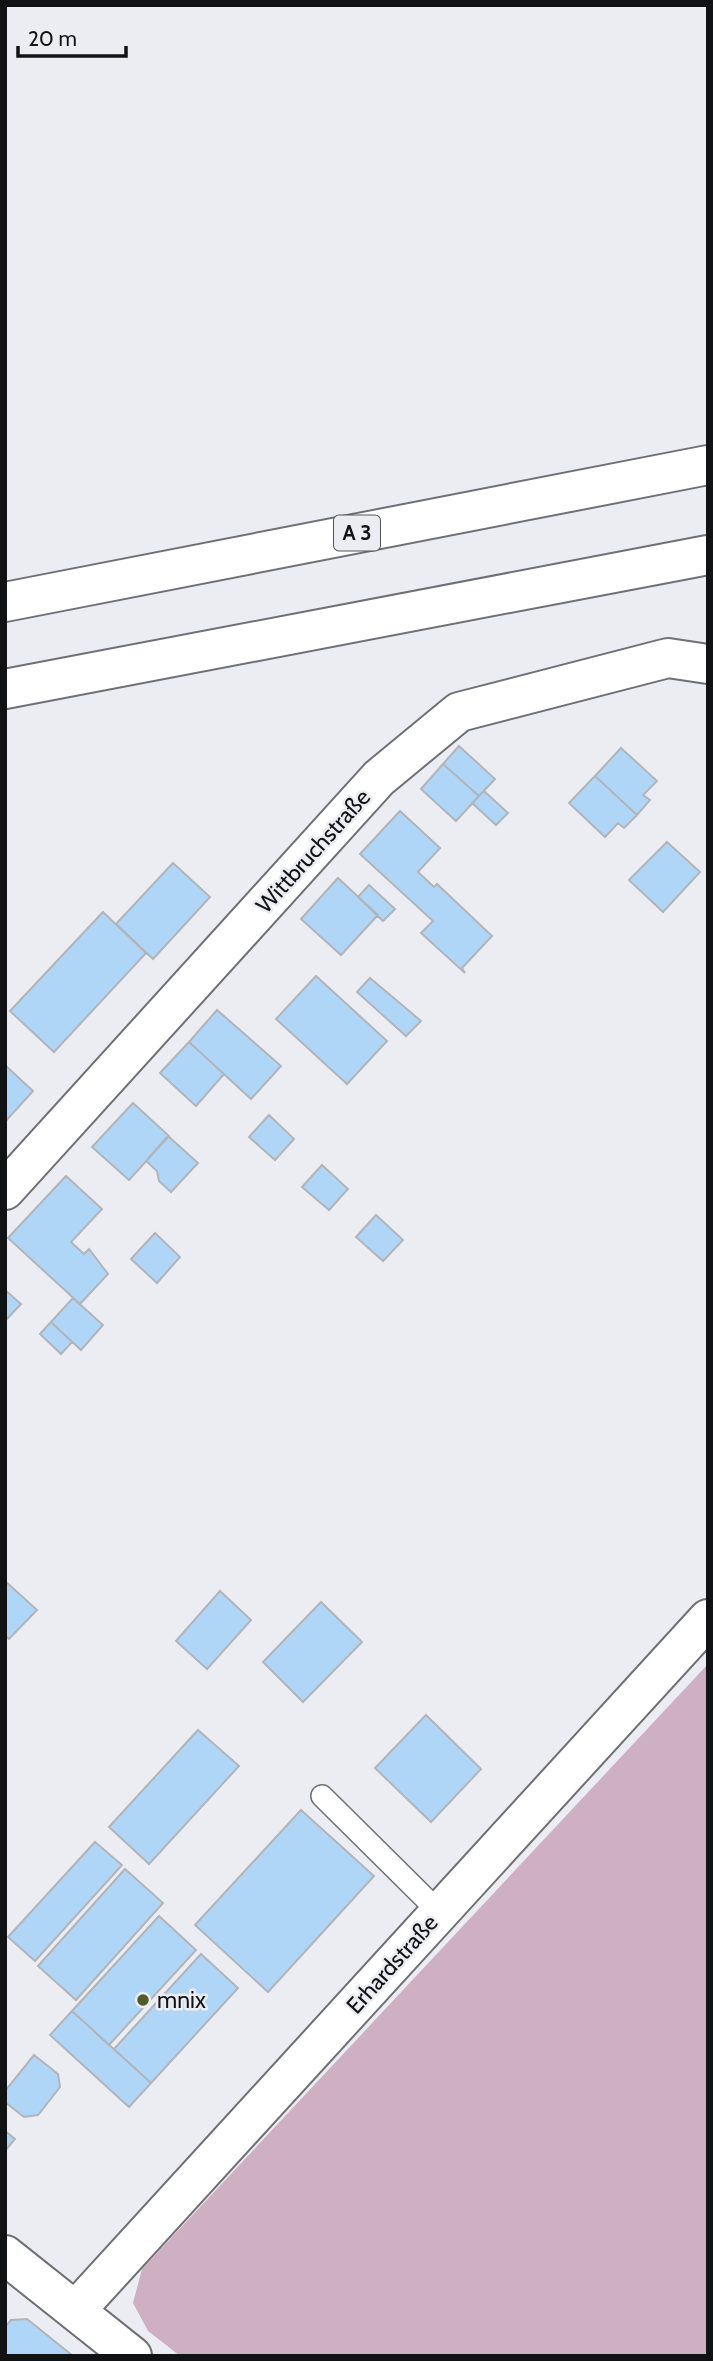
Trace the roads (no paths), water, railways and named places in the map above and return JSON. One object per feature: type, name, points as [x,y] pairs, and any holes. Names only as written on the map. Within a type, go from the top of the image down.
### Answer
[{"type":"main road","name":"A 3","points":[[5,602],[708,465]]},
{"type":"main road","points":[[5,689],[708,555]]},
{"type":"main road","name":"Wittbruchstraße","points":[[5,1190],[379,778],[459,712],[668,658],[708,664]]},
{"type":"main road","name":"Erhardstraße","points":[[76,2310],[708,1619]]},
{"type":"main road","points":[[8,2261],[76,2310],[132,2356]]},
{"type":"lane","points":[[322,1796],[439,1912]]},
{"type":"place","name":"mnix","points":[[143,2000]]}]
